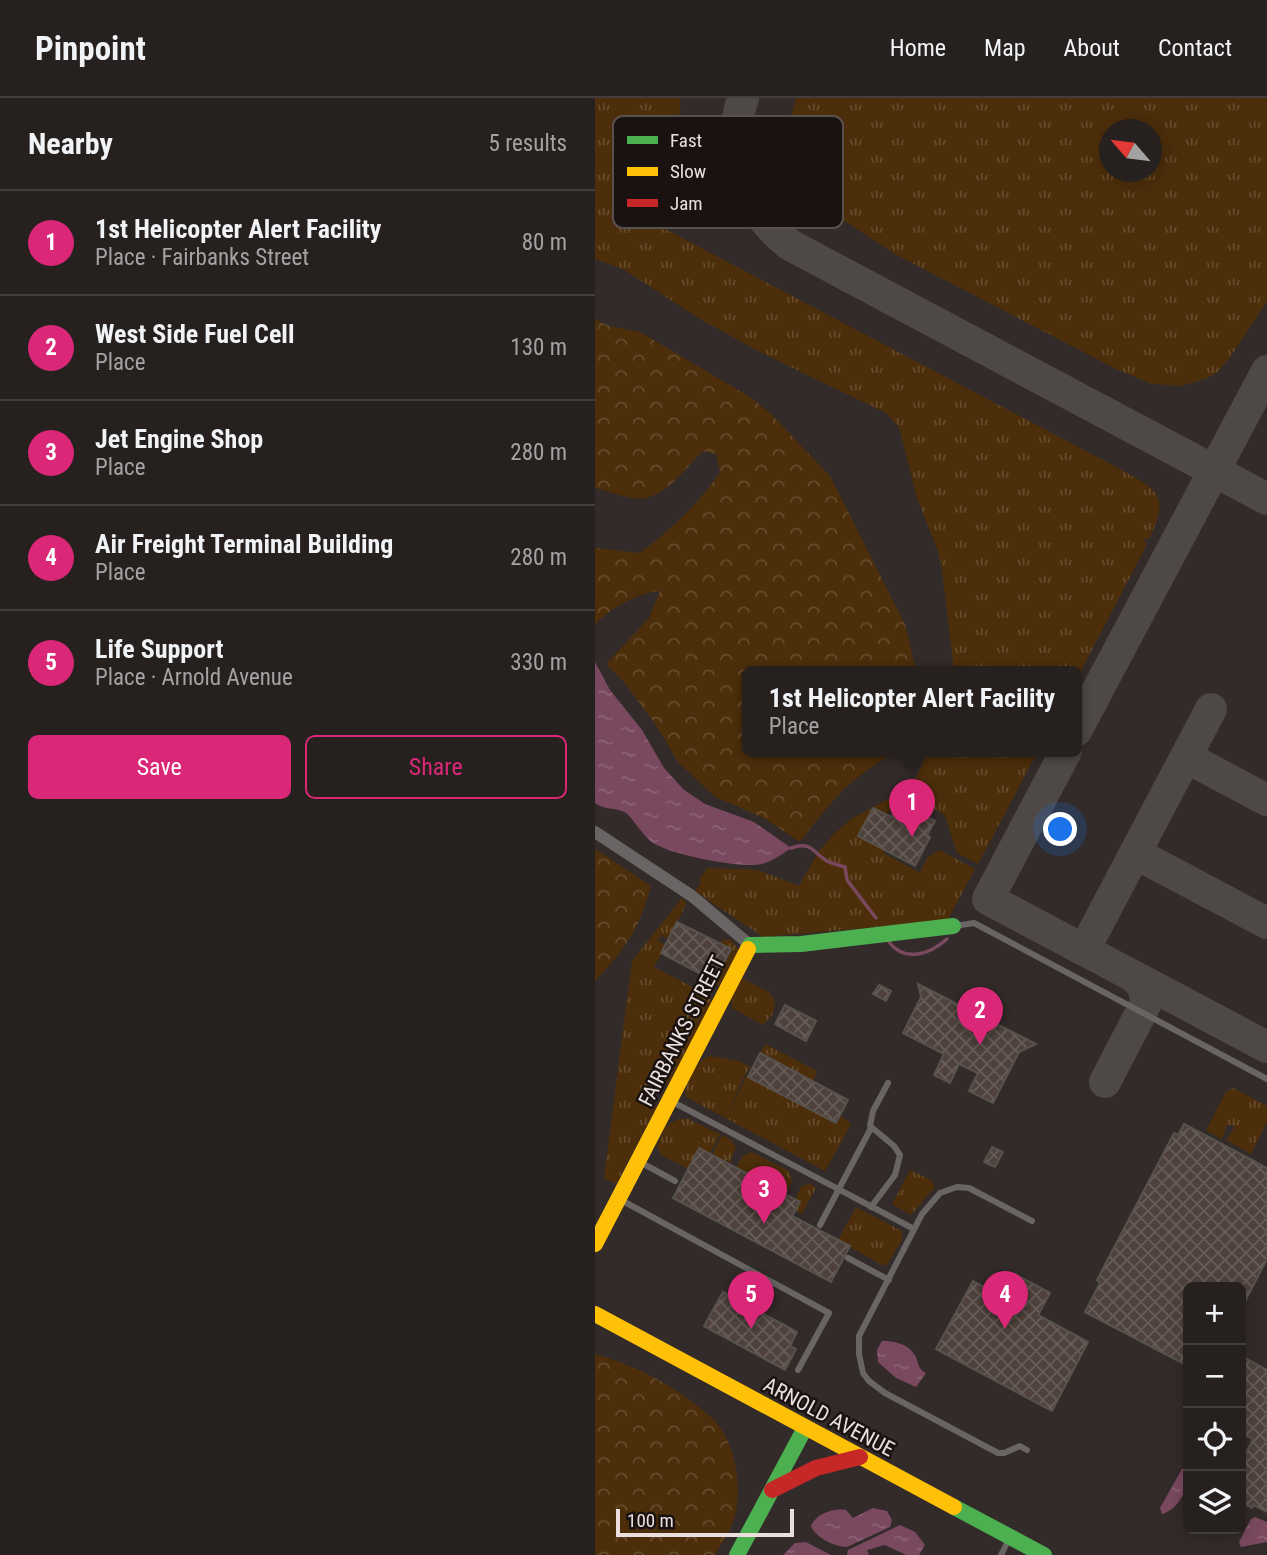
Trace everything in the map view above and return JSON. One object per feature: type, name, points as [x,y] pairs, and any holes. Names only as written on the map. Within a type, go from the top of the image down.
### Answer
[{"type":"street","points":[[595,832],[692,896],[750,945]]},
{"type":"street","name":"FAIRBANKS STREET","points":[[595,1244],[750,945],[801,944],[953,926]]},
{"type":"street","name":"ARNOLD AVENUE","points":[[595,1314],[1044,1555]]},
{"type":"street","points":[[737,1555],[805,1428]]},
{"type":"street","points":[[772,1490],[816,1468],[860,1457]]},
{"type":"lane","points":[[953,926],[974,923],[1267,1079]]},
{"type":"lane","points":[[820,1225],[871,1128],[873,1111],[888,1083]]},
{"type":"lane","points":[[669,1100],[914,1229]]},
{"type":"lane","points":[[870,1206],[895,1175],[900,1155],[894,1146],[871,1128]]},
{"type":"lane","points":[[639,1161],[675,1181]]},
{"type":"lane","points":[[1027,1450],[1020,1446],[1004,1454],[998,1453],[885,1393],[863,1373],[859,1336],[922,1214],[940,1193],[957,1187],[969,1188],[1032,1221]]},
{"type":"lane","points":[[619,1199],[829,1313],[798,1370]]},
{"type":"lane","points":[[848,1258],[889,1280]]},
{"type":"lane","points":[[1001,1555],[1010,1537]]},
{"type":"green space","points":[[595,98],[680,98],[679,116],[613,116],[613,228],[663,228],[1120,469],[1152,489],[1159,503],[1155,524],[1149,539],[1144,541],[1147,543],[1143,552],[1082,668],[1082,666],[953,666],[938,551],[917,498],[899,427],[886,413],[764,354],[700,319],[623,269],[595,259]]},
{"type":"green space","points":[[796,98],[1267,98],[1267,301],[1229,359],[1215,374],[1207,378],[1181,386],[1152,384],[1116,369],[893,253],[843,220],[843,116],[791,116]]},
{"type":"green space","points":[[595,319],[609,326],[640,332],[750,397],[772,415],[830,476],[905,624],[915,666],[742,666],[742,757],[886,757],[842,792],[800,842],[764,818],[715,797],[678,762],[656,725],[623,681],[606,664],[649,618],[660,591],[625,602],[595,625],[595,548],[640,553],[683,516],[720,472],[716,454],[703,451],[672,483],[644,498],[618,495],[595,488]]},
{"type":"green space","points":[[926,757],[1035,757],[978,864],[957,853],[945,815],[905,793],[901,794],[887,815],[873,808],[883,853],[920,873],[927,858],[939,850],[975,869],[947,921],[763,937],[695,891],[707,868],[758,870],[799,886],[819,851],[834,834],[851,819],[912,786]]},
{"type":"green space","points":[[595,849],[651,886],[630,938],[595,981]]},
{"type":"green space","points":[[682,898],[686,905],[668,939],[661,935],[658,941],[666,945],[654,967],[708,995],[712,1002],[669,1083],[665,1085],[656,1082],[649,1096],[656,1108],[616,1184],[604,1178],[632,961]]},
{"type":"green space","points":[[730,939],[739,950],[720,985],[715,985],[713,982],[731,950],[719,944],[722,940]]},
{"type":"green space","points":[[742,978],[769,992],[775,1001],[773,1014],[763,1025],[732,1008],[731,998]]},
{"type":"green space","points":[[765,1044],[817,1071],[813,1081],[760,1053]]},
{"type":"green space","points":[[710,1056],[739,1061],[750,1067],[727,1118],[746,1076],[751,1071],[748,1077],[835,1123],[840,1120],[840,1115],[851,1124],[825,1171],[686,1097],[692,1072],[700,1062]]},
{"type":"green space","points":[[1233,1088],[1267,1106],[1267,1122],[1251,1154],[1226,1140],[1234,1128],[1233,1125],[1227,1125],[1222,1139],[1206,1130],[1226,1092]]},
{"type":"green space","points":[[679,1119],[691,1119],[720,1134],[710,1153],[691,1162],[688,1169],[661,1155],[657,1146],[666,1126]]},
{"type":"green space","points":[[722,1135],[736,1147],[730,1163],[712,1155]]},
{"type":"green space","points":[[752,1152],[789,1171],[792,1181],[787,1192],[775,1189],[736,1168],[743,1156]]},
{"type":"green space","points":[[910,1170],[931,1180],[935,1187],[911,1215],[892,1204]]},
{"type":"green space","points":[[810,1183],[816,1188],[802,1214],[791,1208],[801,1187]]},
{"type":"green space","points":[[856,1207],[902,1231],[902,1240],[887,1265],[882,1265],[838,1240]]},
{"type":"green space","points":[[595,1354],[663,1383],[700,1408],[724,1433],[733,1455],[738,1493],[732,1526],[715,1555],[595,1555]]},
{"type":"water","points":[[595,662],[610,690],[642,730],[664,768],[683,789],[705,804],[754,822],[791,848],[777,858],[752,865],[724,863],[691,856],[655,844],[626,813],[595,803]]},
{"type":"water","points":[[882,1341],[904,1345],[914,1354],[919,1367],[926,1373],[916,1387],[896,1378],[878,1362],[877,1350]]},
{"type":"water","points":[[1182,1469],[1183,1495],[1174,1507],[1162,1514],[1160,1508]]},
{"type":"water","points":[[873,1508],[887,1511],[892,1520],[890,1527],[847,1547],[826,1541],[811,1526],[821,1515],[831,1511],[846,1510],[853,1518]]},
{"type":"water","points":[[1255,1517],[1267,1522],[1267,1542],[1241,1547],[1239,1542],[1243,1534],[1246,1534],[1251,1519]]},
{"type":"water","points":[[900,1525],[915,1532],[925,1545],[919,1555],[906,1555],[885,1545],[867,1550],[869,1555],[847,1555],[848,1550]]},
{"type":"water","points":[[806,1542],[831,1555],[783,1555],[795,1543]]},
{"type":"building","points":[[873,808],[891,817],[894,811],[907,817],[911,809],[935,821],[915,866],[858,836]]},
{"type":"building","points":[[677,922],[731,949],[714,981],[661,953]]},
{"type":"building","points":[[918,984],[1036,1044],[1019,1052],[993,1103],[969,1091],[978,1073],[959,1064],[950,1083],[934,1075],[944,1054],[903,1033],[921,997]]},
{"type":"building","points":[[879,985],[891,991],[886,1001],[873,994]]},
{"type":"building","points":[[785,1005],[816,1021],[806,1041],[775,1024]]},
{"type":"building","points":[[760,1053],[848,1100],[836,1123],[748,1077]]},
{"type":"building","points":[[1184,1124],[1267,1168],[1267,1259],[1246,1299],[1246,1282],[1183,1282],[1183,1363],[1085,1312],[1100,1283],[1097,1280],[1174,1133],[1178,1135]]},
{"type":"building","points":[[992,1147],[1003,1152],[995,1167],[984,1162]]},
{"type":"building","points":[[699,1148],[800,1202],[792,1216],[850,1246],[831,1282],[673,1198]]},
{"type":"building","points":[[1015,1274],[1050,1293],[1038,1315],[1088,1342],[1052,1411],[936,1349],[973,1281],[1003,1297]]},
{"type":"building","points":[[723,1292],[797,1332],[790,1346],[796,1349],[785,1370],[704,1326]]},
{"type":"building","points":[[1246,1359],[1267,1370],[1267,1512],[1246,1505],[1246,1453],[1253,1439],[1246,1436]]},
{"type":"waterway","points":[[791,848],[811,848],[827,861],[845,867],[847,880],[876,918]]},
{"type":"waterway","points":[[889,942],[902,952],[918,954],[933,949],[947,939]]},
{"type":"taxiway","points":[[739,116],[743,98]]},
{"type":"taxiway","points":[[772,228],[790,245],[1267,499]]},
{"type":"taxiway","points":[[1082,720],[1267,371]]},
{"type":"taxiway","points":[[1084,950],[1211,709]]},
{"type":"taxiway","points":[[1063,757],[988,899],[1267,1047]]},
{"type":"taxiway","points":[[1186,757],[1267,800]]},
{"type":"taxiway","points":[[1135,853],[1267,923]]},
{"type":"taxiway","points":[[1105,1082],[1146,1003],[1144,987],[1134,977]]},
{"type":"traffic: fast","points":[[748,949],[750,945],[801,944],[953,926]]},
{"type":"traffic: fast","points":[[737,1555],[805,1428]]},
{"type":"traffic: fast","points":[[954,1507],[1044,1555]]},
{"type":"traffic: slow","points":[[595,1244],[748,949]]},
{"type":"traffic: slow","points":[[595,1314],[954,1507]]},
{"type":"traffic: jam","points":[[772,1490],[816,1468],[860,1457]]},
{"type":"place","name":"1st Helicopter Alert Facility","points":[[912,837]]},
{"type":"place","name":"West Side Fuel Cell","points":[[980,1045]]},
{"type":"place","name":"Jet Engine Shop","points":[[764,1224]]},
{"type":"place","name":"Life Support","points":[[751,1329]]},
{"type":"place","name":"Air Freight Terminal Building","points":[[1005,1329]]}]
